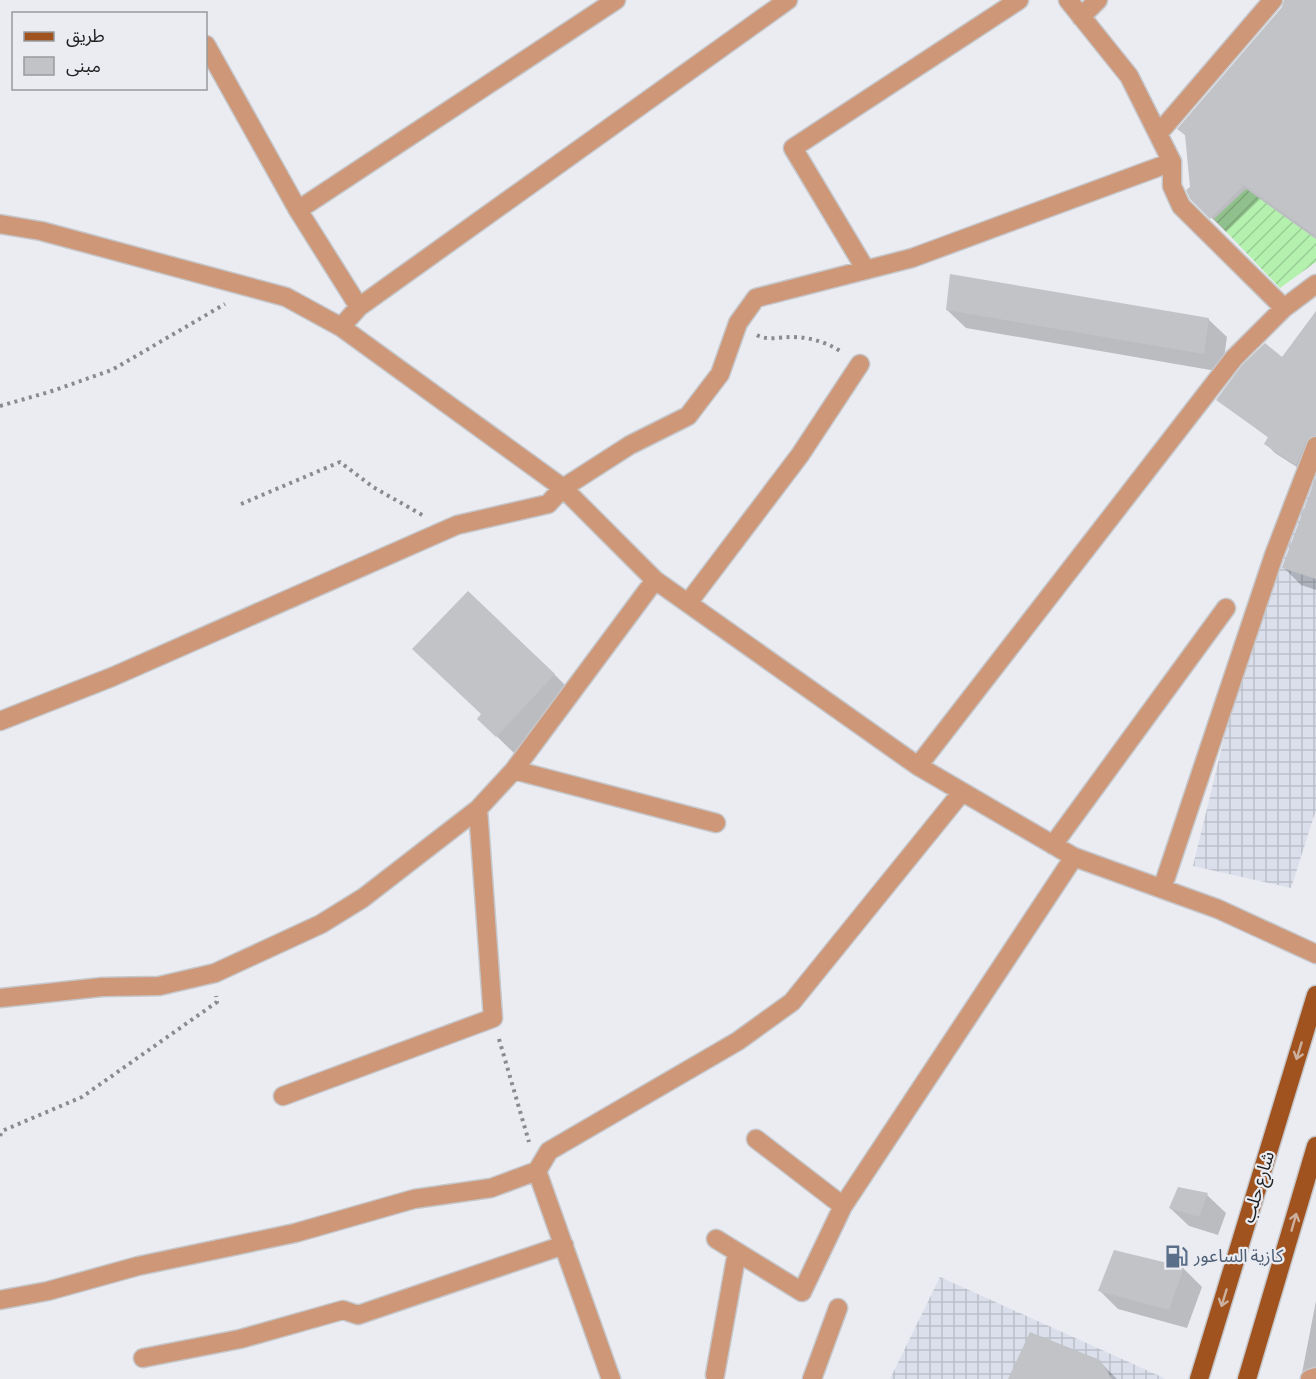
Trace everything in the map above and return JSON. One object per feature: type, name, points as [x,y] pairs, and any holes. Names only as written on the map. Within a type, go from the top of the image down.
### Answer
[{"type":"main road","name":"شارع حلب","points":[[1199,1379],[1316,995]]},
{"type":"main road","points":[[1247,1379],[1316,1146]]},
{"type":"street","points":[[298,210],[616,0]]},
{"type":"street","points":[[341,327],[359,307],[788,0]]},
{"type":"street","points":[[867,270],[793,148],[1019,0]]},
{"type":"street","points":[[1068,0],[1129,76],[1172,162],[1172,186],[1181,206],[1284,308]]},
{"type":"street","points":[[1081,17],[1098,0]]},
{"type":"street","points":[[1158,134],[1273,0]]},
{"type":"street","points":[[207,47],[298,210],[359,307]]},
{"type":"street","points":[[0,721],[112,677],[457,525],[548,504],[563,488],[630,445],[688,416],[720,374],[738,322],[756,298],[912,258],[1172,162]]},
{"type":"street","points":[[0,224],[41,231],[254,287],[286,297],[341,327],[563,488],[656,580],[918,766],[1074,857],[1218,909],[1316,954]]},
{"type":"street","points":[[918,766],[1234,358],[1284,308],[1316,284]]},
{"type":"street","points":[[688,603],[800,455],[860,364]]},
{"type":"street","points":[[1162,889],[1274,555],[1316,446]]},
{"type":"street","points":[[0,998],[102,987],[159,986],[215,973],[321,924],[355,903],[478,809],[514,770],[656,580]]},
{"type":"street","points":[[1053,845],[1226,608]]},
{"type":"street","points":[[514,770],[716,823]]},
{"type":"street","points":[[0,1300],[48,1291],[138,1266],[295,1233],[414,1200],[491,1188],[537,1171],[549,1151],[738,1041],[792,1002],[962,792]]},
{"type":"street","points":[[283,1096],[493,1018],[478,809]]},
{"type":"street","points":[[716,1239],[802,1292],[843,1206],[1074,857]]},
{"type":"street","points":[[756,1139],[843,1206]]},
{"type":"street","points":[[537,1171],[610,1379]]},
{"type":"street","points":[[143,1358],[240,1340],[343,1310],[358,1315],[564,1245]]},
{"type":"street","points":[[715,1376],[737,1252]]},
{"type":"street","points":[[812,1379],[838,1308]]},
{"type":"street","points":[[1310,1379],[1316,1377]]},
{"type":"path","points":[[0,406],[112,370],[254,287]]},
{"type":"path","points":[[738,322],[763,338],[793,337],[825,342],[860,364]]},
{"type":"path","points":[[241,504],[340,462],[373,487],[424,516],[457,525]]},
{"type":"path","points":[[1,1133],[82,1097],[217,1002],[215,973]]},
{"type":"path","points":[[493,1018],[537,1171]]},
{"type":"shaded area","points":[[1316,463],[1316,810],[1291,888],[1193,866],[1233,701],[1282,547]]},
{"type":"shaded area","points":[[940,1277],[1164,1378],[890,1379]]},
{"type":"green space","points":[[1246,189],[1316,239],[1316,262],[1280,288],[1214,219]]},
{"type":"building","points":[[1284,0],[1316,0],[1316,236],[1244,185],[1210,219],[1190,199],[1186,190],[1190,187],[1185,135],[1177,129],[1282,7]]},
{"type":"building","points":[[950,274],[1209,318],[1204,354],[946,310]]},
{"type":"building","points":[[1316,311],[1316,435],[1306,441],[1296,465],[1264,444],[1268,437],[1216,400],[1242,365],[1265,343],[1282,357]]},
{"type":"building","points":[[1316,477],[1316,579],[1282,568]]},
{"type":"building","points":[[468,591],[555,674],[496,737],[477,719],[481,714],[412,649]]},
{"type":"building","points":[[1178,1187],[1208,1193],[1199,1217],[1169,1208]]},
{"type":"building","points":[[1114,1250],[1184,1267],[1169,1310],[1098,1291]]},
{"type":"building","points":[[1030,1332],[1100,1360],[1112,1379],[1008,1379]]},
{"type":"place","name":"كازية الساعور","points":[[1176,1256]]}]
